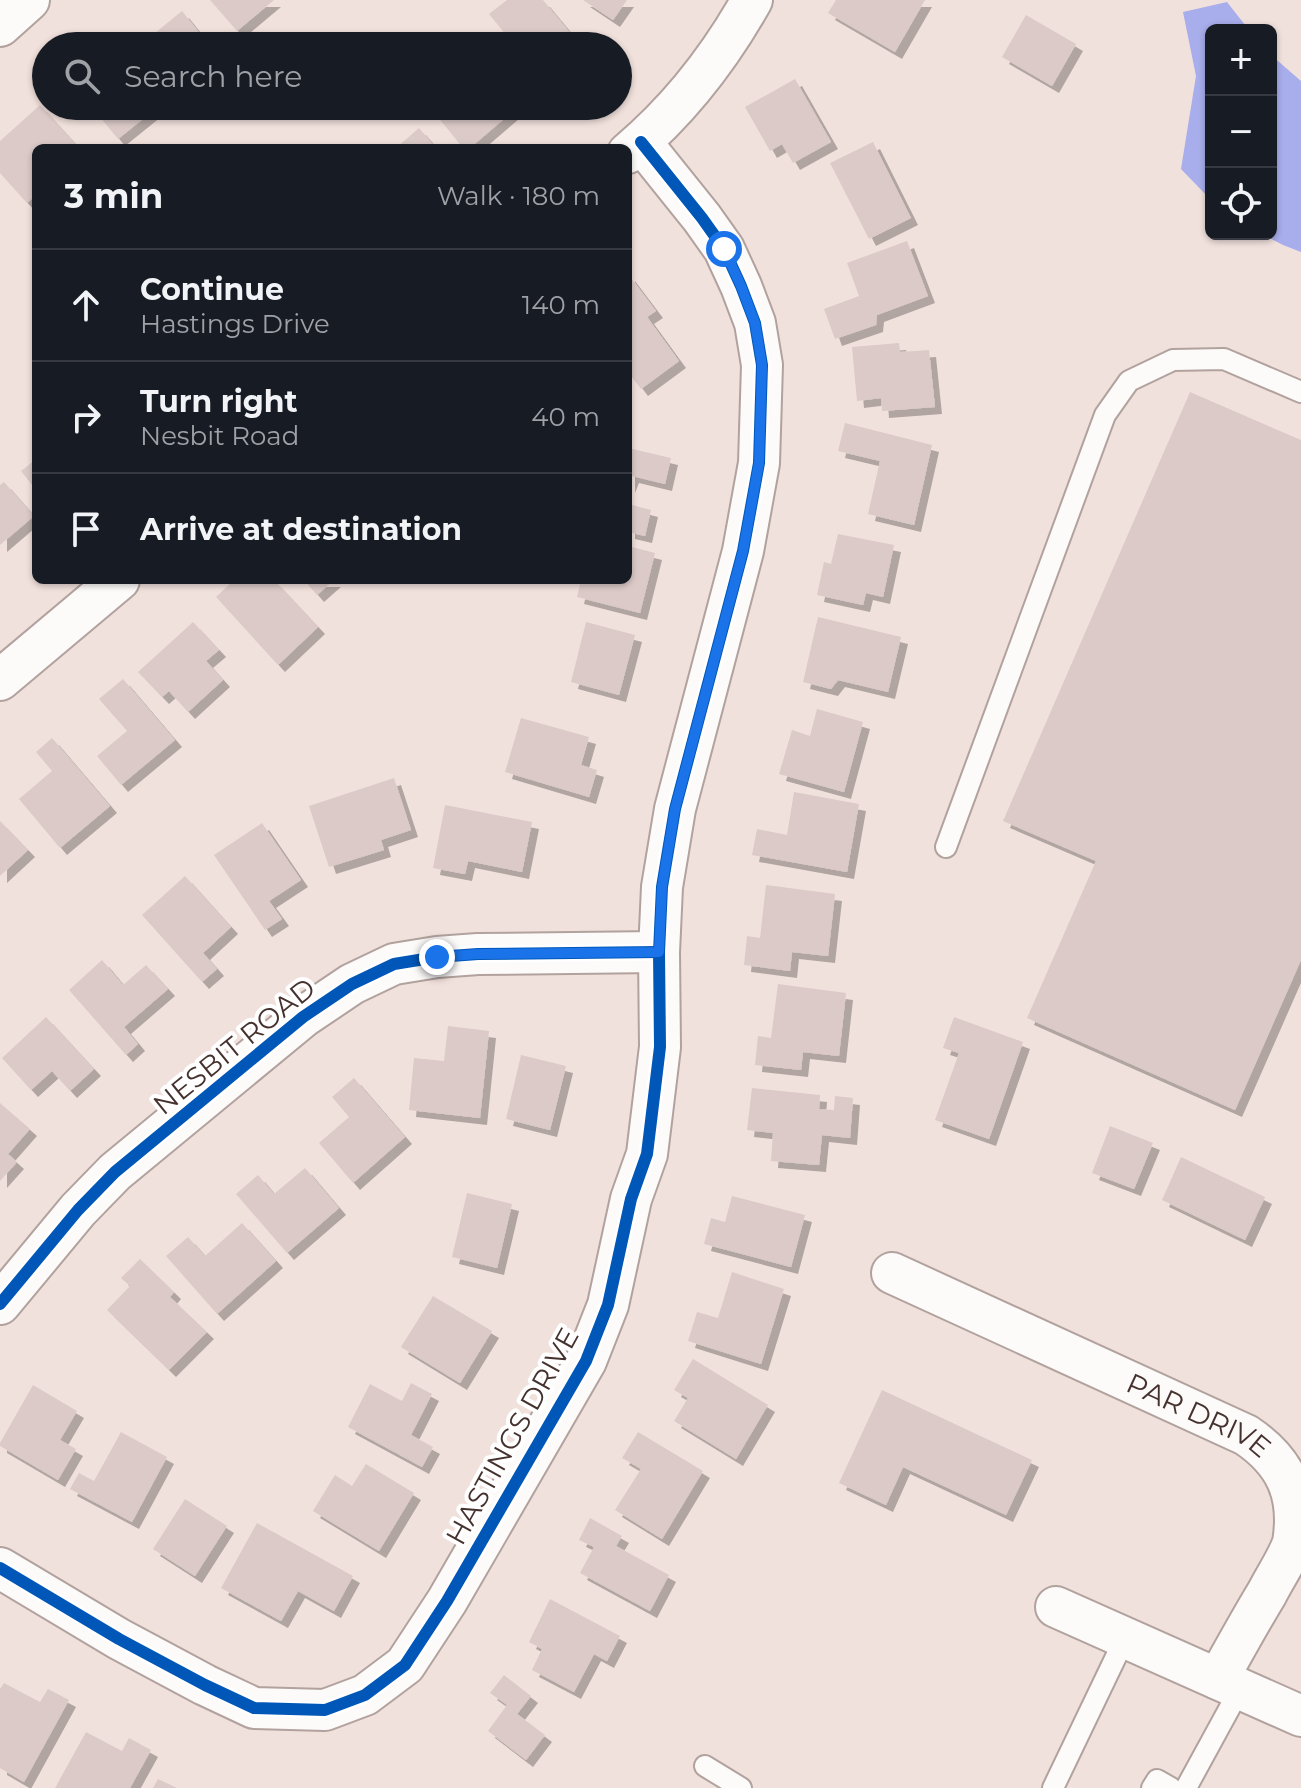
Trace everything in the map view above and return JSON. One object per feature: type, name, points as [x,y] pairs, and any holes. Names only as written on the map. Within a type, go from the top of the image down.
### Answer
[{"type":"street","name":"HASTINGS DRIVE","points":[[0,1568],[119,1639],[254,1708],[325,1710],[365,1695],[405,1665],[447,1601],[586,1361],[608,1305],[631,1199],[647,1154],[660,1047],[662,887],[675,809],[743,551],[759,463],[762,365],[755,323],[741,286],[724,249],[702,218],[635,147],[686,96],[731,38],[752,0]]},
{"type":"street","points":[[0,680],[114,584]]},
{"type":"street","name":"NESBIT ROAD","points":[[0,1304],[78,1210],[115,1172],[303,1017],[352,984],[394,964],[437,957],[659,952]]},
{"type":"street","name":"PAR DRIVE","points":[[892,1273],[1246,1435],[1266,1448],[1282,1465],[1297,1496],[1300,1521],[1293,1546],[1229,1684]]},
{"type":"street","points":[[1056,1607],[1301,1716]]},
{"type":"lane","points":[[946,847],[1105,415],[1129,381],[1173,360],[1224,359],[1301,392]]},
{"type":"lane","points":[[1053,1788],[1125,1638]]},
{"type":"lane","points":[[1186,1788],[1229,1684]]},
{"type":"lane","points":[[705,1766],[741,1788]]},
{"type":"lane","points":[[1152,1788],[1157,1780],[1171,1788]]},
{"type":"water","points":[[1227,2],[1244,24],[1205,24],[1205,194],[1181,169],[1196,76],[1183,12]]},
{"type":"water","points":[[1277,60],[1301,81],[1301,252],[1273,240],[1277,240]]},
{"type":"building","points":[[210,0],[274,0],[237,31]]},
{"type":"building","points":[[507,0],[543,0],[570,32],[504,32],[489,14]]},
{"type":"building","points":[[583,0],[627,0],[613,20]]},
{"type":"building","points":[[836,0],[925,0],[895,52],[828,13]]},
{"type":"building","points":[[182,11],[199,32],[156,32]]},
{"type":"building","points":[[1026,15],[1076,44],[1052,86],[1002,57]]},
{"type":"building","points":[[795,79],[831,142],[793,163],[782,144],[770,151],[745,107]]},
{"type":"building","points":[[32,112],[32,120],[54,120],[75,144],[32,144],[32,199],[27,203],[0,173],[0,141]]},
{"type":"building","points":[[102,120],[142,120],[118,139]]},
{"type":"building","points":[[440,120],[503,120],[475,144],[460,144]]},
{"type":"building","points":[[419,128],[433,144],[401,144]]},
{"type":"building","points":[[873,142],[911,218],[869,239],[830,163]]},
{"type":"building","points":[[907,241],[928,296],[877,315],[876,325],[835,339],[824,309],[859,296],[847,263]]},
{"type":"building","points":[[632,279],[656,311],[647,317],[679,361],[641,389],[632,377]]},
{"type":"building","points":[[899,343],[900,352],[929,350],[935,407],[882,411],[881,398],[857,401],[852,347]]},
{"type":"building","points":[[1190,392],[1301,440],[1301,960],[1235,1110],[1027,1018],[1096,861],[1003,821]]},
{"type":"building","points":[[845,423],[932,445],[914,525],[868,514],[880,461],[838,451]]},
{"type":"building","points":[[632,449],[671,458],[665,484],[632,476]]},
{"type":"building","points":[[32,462],[32,485],[21,471]]},
{"type":"building","points":[[4,482],[32,514],[32,518],[0,545],[0,485]]},
{"type":"building","points":[[632,505],[651,510],[645,536],[632,533]]},
{"type":"building","points":[[838,534],[894,545],[883,597],[866,593],[863,605],[817,595],[824,562],[831,564]]},
{"type":"building","points":[[632,547],[655,553],[640,613],[577,597],[580,584],[632,584]]},
{"type":"building","points":[[230,584],[278,584],[318,627],[278,665],[216,597]]},
{"type":"building","points":[[307,584],[329,584],[317,595]]},
{"type":"building","points":[[818,617],[901,637],[888,692],[838,680],[831,689],[803,682]]},
{"type":"building","points":[[193,622],[219,650],[206,661],[223,680],[188,712],[169,691],[162,697],[138,672]]},
{"type":"building","points":[[586,622],[635,635],[619,695],[571,682]]},
{"type":"building","points":[[123,679],[175,740],[121,785],[97,756],[127,731],[99,699]]},
{"type":"building","points":[[817,709],[863,722],[844,792],[779,774],[792,730],[810,736]]},
{"type":"building","points":[[521,718],[589,737],[581,765],[597,770],[589,797],[505,772]]},
{"type":"building","points":[[52,738],[110,806],[60,848],[19,799],[52,771],[36,752]]},
{"type":"building","points":[[394,778],[411,830],[381,840],[384,850],[329,867],[309,806]]},
{"type":"building","points":[[794,792],[859,804],[847,872],[752,855],[757,829],[787,835]]},
{"type":"building","points":[[445,805],[532,822],[522,872],[468,861],[465,874],[433,868]]},
{"type":"building","points":[[0,821],[28,850],[0,876]]},
{"type":"building","points":[[262,823],[301,880],[269,901],[282,919],[265,930],[214,855]]},
{"type":"building","points":[[185,876],[231,927],[203,953],[217,969],[202,982],[142,915]]},
{"type":"building","points":[[766,885],[835,894],[828,956],[792,952],[790,971],[744,965],[747,936],[760,938]]},
{"type":"building","points":[[102,960],[123,985],[146,965],[168,989],[124,1027],[138,1044],[126,1055],[69,990]]},
{"type":"building","points":[[778,984],[846,993],[839,1056],[803,1052],[801,1070],[755,1065],[758,1036],[771,1038]]},
{"type":"building","points":[[46,1017],[94,1069],[70,1091],[52,1071],[31,1090],[2,1058]]},
{"type":"building","points":[[954,1017],[1023,1042],[989,1139],[935,1120],[959,1053],[943,1048]]},
{"type":"building","points":[[448,1026],[489,1031],[480,1118],[409,1110],[414,1058],[444,1061]]},
{"type":"building","points":[[521,1055],[566,1066],[550,1130],[506,1119]]},
{"type":"building","points":[[354,1078],[405,1137],[353,1183],[319,1143],[349,1117],[332,1097]]},
{"type":"building","points":[[752,1088],[820,1095],[819,1109],[834,1110],[835,1096],[853,1098],[850,1138],[822,1135],[819,1165],[771,1161],[773,1133],[747,1130]]},
{"type":"building","points":[[0,1103],[30,1129],[8,1154],[17,1162],[0,1181]]},
{"type":"building","points":[[1110,1126],[1153,1143],[1134,1189],[1092,1173]]},
{"type":"building","points":[[1181,1157],[1265,1197],[1245,1240],[1162,1200]]},
{"type":"building","points":[[305,1168],[339,1208],[287,1253],[236,1194],[258,1175],[274,1194]]},
{"type":"building","points":[[467,1193],[512,1204],[497,1268],[452,1257]]},
{"type":"building","points":[[732,1196],[805,1215],[791,1267],[704,1244],[711,1218],[725,1222]]},
{"type":"building","points":[[242,1223],[276,1261],[217,1314],[166,1256],[188,1237],[205,1256]]},
{"type":"building","points":[[140,1259],[174,1292],[170,1297],[207,1332],[169,1370],[107,1310],[130,1286],[121,1278]]},
{"type":"building","points":[[732,1272],[784,1289],[761,1364],[688,1341],[697,1312],[718,1318]]},
{"type":"building","points":[[433,1296],[492,1331],[460,1383],[401,1347]]},
{"type":"building","points":[[693,1359],[768,1405],[736,1459],[674,1421],[688,1398],[674,1390]]},
{"type":"building","points":[[411,1383],[432,1394],[411,1435],[433,1447],[422,1467],[348,1427],[370,1384],[402,1401]]},
{"type":"building","points":[[33,1385],[77,1411],[60,1440],[76,1449],[58,1480],[0,1446]]},
{"type":"building","points":[[882,1390],[1032,1460],[1006,1515],[903,1467],[886,1505],[839,1483]]},
{"type":"building","points":[[121,1432],[167,1457],[132,1522],[70,1489],[79,1473],[94,1481]]},
{"type":"building","points":[[638,1432],[703,1471],[662,1539],[615,1510],[641,1469],[622,1458]]},
{"type":"building","points":[[366,1464],[414,1493],[379,1551],[313,1511],[335,1475],[352,1486]]},
{"type":"building","points":[[185,1499],[227,1526],[195,1576],[153,1549]]},
{"type":"building","points":[[590,1518],[622,1536],[616,1546],[669,1575],[650,1611],[580,1573],[594,1547],[579,1540]]},
{"type":"building","points":[[257,1523],[353,1576],[334,1611],[298,1591],[281,1621],[221,1588]]},
{"type":"building","points":[[550,1599],[620,1636],[607,1661],[594,1654],[574,1692],[532,1670],[542,1649],[529,1642]]},
{"type":"building","points":[[504,1675],[531,1696],[517,1714],[545,1735],[526,1760],[488,1731],[507,1705],[490,1693]]},
{"type":"building","points":[[4,1683],[40,1702],[48,1689],[69,1700],[24,1782],[0,1768],[0,1689]]},
{"type":"building","points":[[86,1732],[122,1751],[129,1738],[151,1750],[130,1788],[55,1788]]},
{"type":"building","points":[[158,1779],[177,1788],[153,1788]]},
{"type":"cycle path","points":[[0,1568],[119,1639],[254,1708],[325,1710],[365,1695],[405,1665],[447,1601],[586,1361],[608,1305],[631,1199],[647,1154],[660,1047],[662,887],[675,809],[743,551],[759,463],[762,365],[755,323],[724,249],[641,142]]},
{"type":"cycle path","points":[[0,1304],[78,1210],[115,1172],[303,1017],[352,984],[394,964],[437,957],[659,952]]},
{"type":"route","points":[[437,957],[659,952],[662,887],[675,809],[743,551],[759,463],[762,365],[755,323],[724,249]]}]
